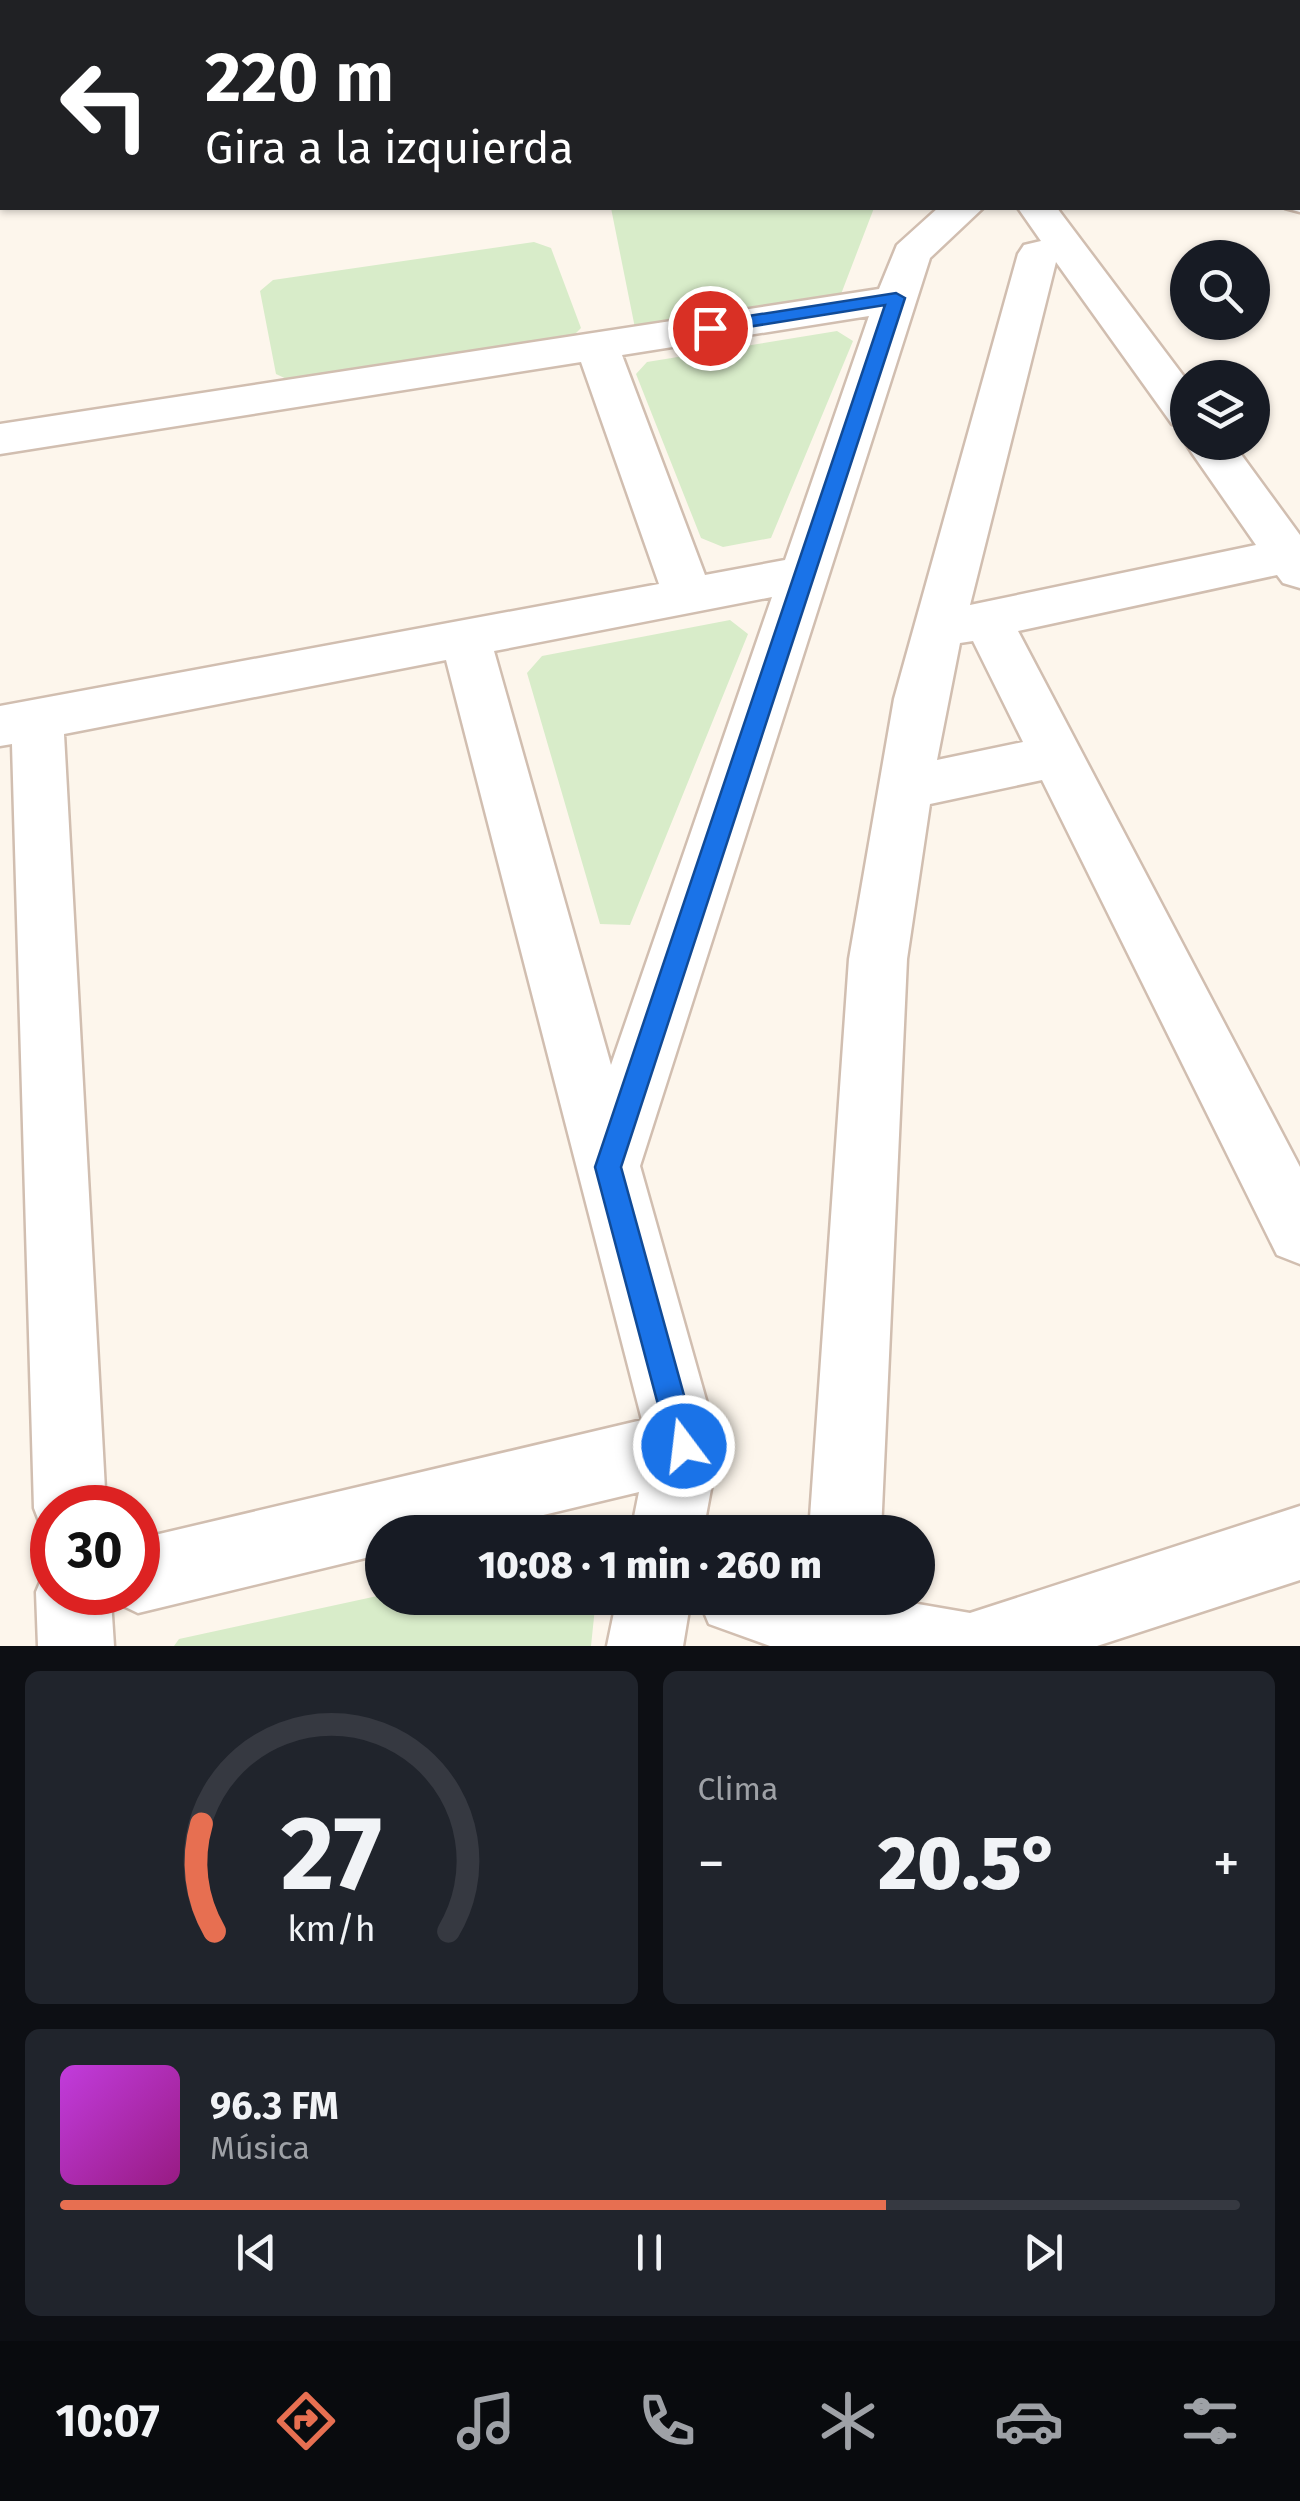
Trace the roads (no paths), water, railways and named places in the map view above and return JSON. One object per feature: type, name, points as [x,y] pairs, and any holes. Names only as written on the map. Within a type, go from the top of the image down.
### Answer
[{"type":"street","points":[[608,1167],[911,254],[960,210]]},
{"type":"street","points":[[846,1515],[878,958],[920,699],[963,624],[1038,254],[1052,227],[1170,389]]},
{"type":"street","points":[[0,438],[896,298]]},
{"type":"street","points":[[597,345],[688,596]]},
{"type":"street","points":[[963,624],[1296,560],[1221,460]]},
{"type":"street","points":[[68,1485],[18,722],[805,574]]},
{"type":"street","points":[[963,624],[1057,756],[1300,1233]]},
{"type":"street","points":[[465,638],[684,1446],[670,1515]]},
{"type":"street","points":[[906,788],[1057,756]]},
{"type":"street","points":[[160,1571],[684,1446]]},
{"type":"street","points":[[981,1646],[1300,1543]]},
{"type":"street","points":[[75,1615],[76,1646]]},
{"type":"street","points":[[645,1646],[651,1615]]},
{"type":"street","points":[[803,1615],[958,1646]]}]
